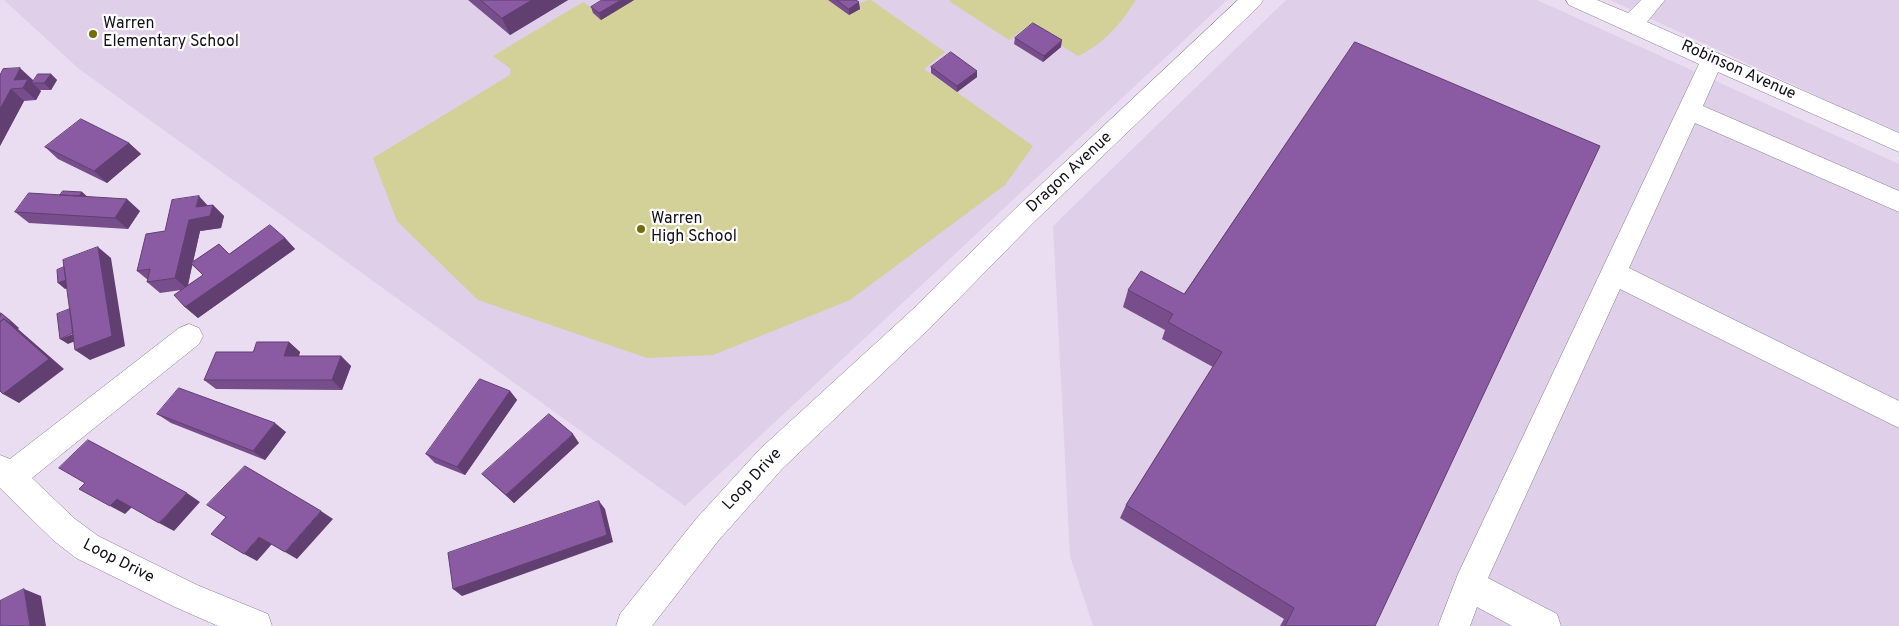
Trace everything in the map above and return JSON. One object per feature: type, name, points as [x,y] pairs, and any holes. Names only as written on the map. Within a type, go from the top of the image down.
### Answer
[{"type":"street","name":"Dragon Avenue","points":[[889,348],[1252,0]]},
{"type":"street","name":"Robinson Avenue","points":[[1577,0],[1899,143]]},
{"type":"street","points":[[1631,24],[1654,0]]},
{"type":"street","points":[[1454,626],[1469,585],[1712,60]]},
{"type":"street","points":[[1689,110],[1899,202]]},
{"type":"street","points":[[1613,273],[1899,415]]},
{"type":"street","points":[[5,473],[189,336]]},
{"type":"street","name":"Loop Drive","points":[[632,626],[737,494],[807,423],[889,348]]},
{"type":"street","name":"Loop Drive","points":[[5,473],[72,538],[186,596],[256,626]]},
{"type":"street","points":[[1469,585],[1545,626]]},
{"type":"shaded area","name":"Warren High School","points":[[4,0],[1227,0],[685,506],[79,69]]},
{"type":"shaded area","points":[[634,0],[828,0],[849,15],[861,3],[871,0],[945,52],[924,69],[1033,146],[1005,185],[850,300],[713,355],[647,358],[478,300],[397,221],[373,158],[510,75],[511,69],[493,56],[583,2],[596,11]]},
{"type":"shaded area","points":[[1136,0],[1124,17],[1104,39],[1078,56],[1029,25],[1009,40],[949,1]]},
{"type":"shaded area","points":[[1286,0],[1537,0],[1899,164],[1899,626],[1093,626],[1070,556],[1053,226]]},
{"type":"shaded area","points":[[1610,0],[1899,0],[1899,132],[1839,106]]},
{"type":"building","points":[[481,0],[532,0],[502,18]]},
{"type":"building","points":[[602,0],[621,0],[599,13],[591,7]]},
{"type":"building","points":[[837,0],[856,0],[859,2],[849,9]]},
{"type":"building","points":[[1033,23],[1062,40],[1044,56],[1015,38]]},
{"type":"building","points":[[1355,42],[1600,146],[1375,626],[1285,626],[1294,608],[1126,505],[1222,352],[1168,322],[1173,314],[1128,290],[1141,271],[1184,294]]},
{"type":"building","points":[[951,52],[977,71],[957,86],[931,67]]},
{"type":"building","points":[[20,68],[14,80],[28,79],[23,88],[11,89],[0,109],[0,75],[3,69]]},
{"type":"building","points":[[38,74],[51,74],[44,83],[32,83]]},
{"type":"building","points":[[81,119],[129,143],[94,171],[45,147]]},
{"type":"building","points":[[63,191],[82,192],[79,196],[60,195]]},
{"type":"building","points":[[29,193],[127,199],[115,218],[15,212]]},
{"type":"building","points":[[199,196],[196,207],[213,205],[210,216],[189,220],[175,278],[147,282],[150,269],[137,271],[146,234],[165,231],[172,200]]},
{"type":"building","points":[[270,225],[285,238],[185,307],[174,295],[203,275],[191,263],[219,244],[229,254]]},
{"type":"building","points":[[98,247],[112,336],[75,350],[63,260]]},
{"type":"building","points":[[64,267],[66,280],[58,283],[57,270]]},
{"type":"building","points":[[70,309],[73,333],[60,339],[57,314]]},
{"type":"building","points":[[1,313],[10,323],[4,319],[0,322]]},
{"type":"building","points":[[4,319],[49,359],[3,394],[0,391],[0,322]]},
{"type":"building","points":[[257,342],[289,342],[284,356],[341,356],[332,380],[204,380],[216,352],[253,352]]},
{"type":"building","points":[[480,379],[510,391],[457,467],[426,454]]},
{"type":"building","points":[[179,388],[275,423],[253,451],[157,414]]},
{"type":"building","points":[[549,414],[573,434],[506,495],[482,474]]},
{"type":"building","points":[[88,440],[187,493],[159,523],[117,499],[110,506],[79,489],[85,483],[59,468]]},
{"type":"building","points":[[245,466],[321,511],[285,552],[259,537],[244,554],[211,534],[226,517],[207,505]]},
{"type":"building","points":[[599,501],[607,535],[453,589],[448,553]]},
{"type":"building","points":[[24,589],[30,626],[0,626],[0,601]]},
{"type":"place","name":"Warren Elementary School","points":[[93,34]]},
{"type":"place","name":"Warren High School","points":[[641,229]]}]
